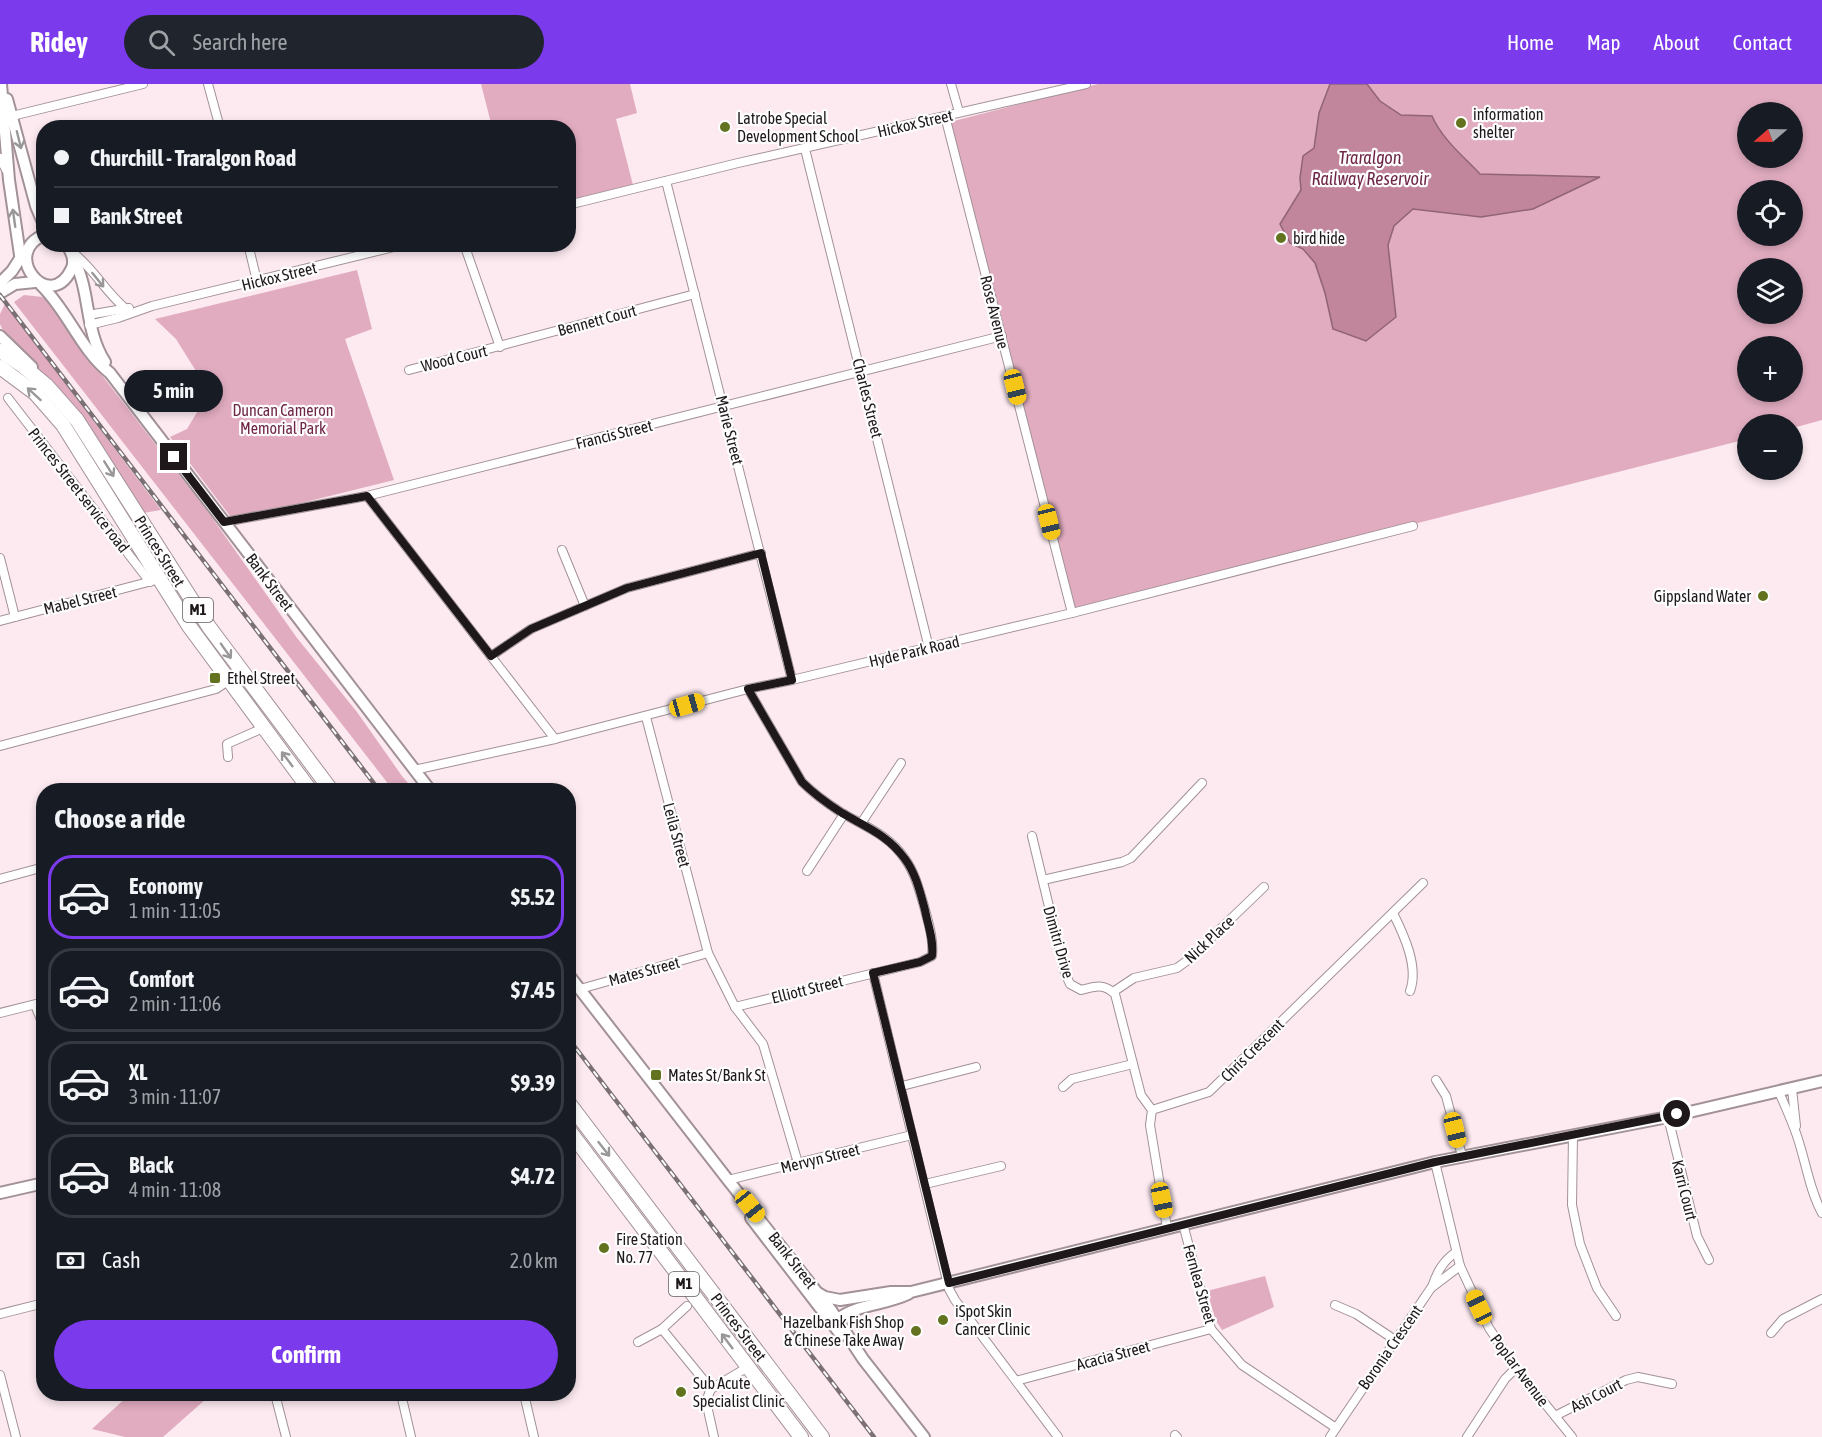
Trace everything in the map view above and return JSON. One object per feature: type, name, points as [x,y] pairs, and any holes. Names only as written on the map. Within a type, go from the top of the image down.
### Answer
[{"type":"highway","name":"Princes Street","points":[[0,351],[23,366],[56,396],[77,420],[172,571],[238,669],[321,783]]},
{"type":"highway","name":"Princes Street","points":[[0,367],[35,393],[63,425],[154,580],[305,783]]},
{"type":"highway","points":[[154,580],[172,571]]},
{"type":"highway","name":"Princes Street","points":[[576,1113],[822,1437]]},
{"type":"highway","name":"Princes Street","points":[[576,1140],[801,1437]]},
{"type":"main road","points":[[2,84],[5,118],[36,206]]},
{"type":"main road","name":"Bank Street","points":[[5,118],[9,180],[20,256],[25,272],[56,300],[82,342],[110,373],[424,783]]},
{"type":"main road","points":[[0,283],[12,271],[23,248],[36,239]]},
{"type":"main road","points":[[0,293],[15,284],[58,284],[62,282],[73,268],[70,252]]},
{"type":"main road","name":"Bank Street","points":[[70,252],[80,272],[95,346],[110,373]]},
{"type":"main road","name":"Hickox Street","points":[[73,327],[89,320]]},
{"type":"main road","points":[[0,336],[35,369],[56,396]]},
{"type":"main road","name":"Bank Street","points":[[576,984],[818,1293],[863,1359],[924,1437]]},
{"type":"main road","points":[[832,1316],[897,1299],[911,1292],[1435,1162],[1668,1117],[1822,1081]]},
{"type":"main road","points":[[728,1180],[773,1249],[832,1316]]},
{"type":"main road","points":[[0,1193],[36,1185]]},
{"type":"main road","points":[[818,1293],[840,1300],[891,1292],[911,1292]]},
{"type":"main road","points":[[832,1316],[840,1300]]},
{"type":"street","points":[[5,118],[143,84]]},
{"type":"street","points":[[208,84],[218,120]]},
{"type":"street","points":[[951,84],[959,112]]},
{"type":"street","name":"Hickox Street","points":[[576,203],[1086,84]]},
{"type":"street","name":"Rose Avenue","points":[[945,116],[1072,613]]},
{"type":"street","name":"Charles Street","points":[[805,149],[929,648]]},
{"type":"street","points":[[0,158],[9,180]]},
{"type":"street","name":"Marie Street","points":[[666,181],[792,680]]},
{"type":"street","points":[[70,252],[79,257],[126,312]]},
{"type":"street","points":[[250,252],[257,281]]},
{"type":"street","name":"Hickox Street","points":[[89,320],[374,252]]},
{"type":"street","points":[[467,252],[500,347]]},
{"type":"street","name":"Bennett Court","points":[[500,347],[695,294]]},
{"type":"street","name":"Francis Street","points":[[224,522],[367,496],[1002,336]]},
{"type":"street","name":"Wood Court","points":[[409,370],[500,347]]},
{"type":"street","name":"Princes Street service road","points":[[8,398],[154,580]]},
{"type":"street","points":[[367,496],[555,739]]},
{"type":"street","name":"Hyde Park Road","points":[[414,770],[555,739],[748,689],[929,648],[1413,526]]},
{"type":"street","points":[[562,550],[585,606]]},
{"type":"street","points":[[491,656],[531,629],[627,588],[761,553]]},
{"type":"street","points":[[0,558],[15,617]]},
{"type":"street","name":"Mabel Street","points":[[0,621],[154,580]]},
{"type":"street","points":[[0,746],[216,689],[228,681]]},
{"type":"street","name":"Elliott Street","points":[[735,1007],[920,962],[932,956],[934,944],[917,881],[905,859],[894,846],[862,822],[844,814],[802,782],[748,689]]},
{"type":"street","name":"Leila Street","points":[[646,717],[708,953],[735,1007],[764,1044],[798,1163]]},
{"type":"street","points":[[228,757],[227,744],[263,728]]},
{"type":"street","points":[[862,822],[901,764]]},
{"type":"street","points":[[1043,880],[1131,858],[1202,783]]},
{"type":"street","points":[[807,871],[844,814]]},
{"type":"street","name":"Dimitri Drive","points":[[1032,836],[1065,973],[1070,984],[1081,990],[1099,985],[1113,992]]},
{"type":"street","points":[[0,879],[36,869]]},
{"type":"street","name":"Chris Crescent","points":[[1152,1110],[1209,1092],[1423,883]]},
{"type":"street","name":"Nick Place","points":[[1113,992],[1134,978],[1177,968],[1264,887]]},
{"type":"street","points":[[1393,913],[1402,932],[1410,961],[1414,981],[1410,991]]},
{"type":"street","name":"Mates Street","points":[[580,989],[708,953]]},
{"type":"street","points":[[873,973],[949,1289],[1058,1437]]},
{"type":"street","points":[[1113,992],[1141,1095],[1152,1110],[1150,1125],[1167,1228]]},
{"type":"street","points":[[0,1013],[36,1005]]},
{"type":"street","points":[[1063,1087],[1072,1079],[1133,1064]]},
{"type":"street","points":[[902,1086],[976,1067]]},
{"type":"street","points":[[1436,1080],[1446,1096],[1462,1156]]},
{"type":"street","points":[[1792,1089],[1804,1167],[1822,1214]]},
{"type":"street","points":[[1779,1092],[1798,1137]]},
{"type":"street","name":"Karri Court","points":[[1668,1117],[1697,1236],[1709,1260]]},
{"type":"street","name":"Mervyn Street","points":[[728,1180],[912,1136]]},
{"type":"street","points":[[1569,1136],[1572,1205],[1580,1244],[1597,1288],[1616,1316]]},
{"type":"street","name":"Poplar Avenue","points":[[1435,1162],[1460,1266],[1489,1328],[1516,1368],[1572,1437]]},
{"type":"street","points":[[925,1184],[1001,1166]]},
{"type":"street","name":"Fernlea Street","points":[[1183,1224],[1211,1329],[1242,1365],[1336,1428]]},
{"type":"street","points":[[1431,1288],[1442,1265],[1456,1252]]},
{"type":"street","name":"Boronia Crescent","points":[[1330,1437],[1431,1288],[1460,1266]]},
{"type":"street","points":[[1771,1333],[1783,1319],[1822,1299]]},
{"type":"street","points":[[0,1314],[36,1305]]},
{"type":"street","points":[[1335,1305],[1356,1314],[1395,1340]]},
{"type":"street","points":[[638,1342],[662,1329],[687,1306]]},
{"type":"street","points":[[662,1329],[711,1389]]},
{"type":"street","name":"Acacia Street","points":[[1016,1381],[1211,1329]]},
{"type":"street","points":[[714,1437],[706,1401],[711,1389],[748,1368]]},
{"type":"street","points":[[1467,1437],[1505,1380],[1516,1368]]},
{"type":"street","points":[[0,1376],[16,1437]]},
{"type":"street","name":"Ash Court","points":[[1555,1416],[1626,1380],[1644,1378],[1672,1384]]},
{"type":"street","points":[[277,1401],[286,1437]]},
{"type":"street","points":[[403,1401],[411,1437]]},
{"type":"street","points":[[526,1401],[534,1437]]},
{"type":"green space","points":[[481,84],[630,84],[637,113],[616,119],[633,185],[576,199],[576,120],[490,120]]},
{"type":"green space","points":[[1098,84],[1822,84],[1822,420],[1803,425],[1803,414],[1737,414],[1737,442],[1073,611],[950,122]]},
{"type":"green space","name":"Duncan Cameron Memorial Park","points":[[357,270],[372,329],[345,339],[394,480],[233,520],[170,437],[187,429],[199,409],[204,384],[176,339],[155,319]]},
{"type":"green space","points":[[24,295],[43,297],[51,303],[80,347],[208,512],[297,638],[357,712],[408,783],[388,783],[14,302]]},
{"type":"green space","points":[[5,304],[161,510],[143,513],[63,395],[6,337],[0,324],[0,314]]},
{"type":"green space","points":[[1265,1276],[1274,1307],[1222,1330],[1216,1321],[1207,1291]]},
{"type":"green space","points":[[122,1401],[204,1401],[163,1437],[125,1437],[92,1429]]},
{"type":"water","name":"Traralgon Railway Reservoir","points":[[1330,84],[1367,84],[1380,101],[1401,115],[1432,116],[1447,140],[1480,174],[1600,177],[1533,209],[1481,217],[1413,209],[1394,226],[1388,245],[1396,317],[1366,341],[1333,329],[1315,263],[1303,249],[1290,243],[1280,224],[1301,190],[1303,156],[1314,148],[1319,113]]},
{"type":"railway","points":[[0,295],[374,783]]},
{"type":"railway","points":[[576,1048],[874,1437]]},
{"type":"place","name":"information shelter","points":[[1461,123]]},
{"type":"place","name":"Latrobe Special Development School","points":[[725,127]]},
{"type":"place","name":"bird hide","points":[[1281,238]]},
{"type":"place","name":"Gippsland Water","points":[[1763,596]]},
{"type":"place","name":"Ethel Street","points":[[215,678]]},
{"type":"place","name":"Mates St/Bank St","points":[[656,1075]]},
{"type":"place","name":"Fire Station No. 77","points":[[604,1248]]},
{"type":"place","name":"iSpot Skin Cancer Clinic","points":[[943,1320]]},
{"type":"place","name":"Hazelbank Fish Shop & Chinese Take Away","points":[[916,1331]]},
{"type":"place","name":"Sub Acute Specialist Clinic","points":[[681,1392]]},
{"type":"route","points":[[174,457],[224,522],[367,496],[491,656],[531,629],[627,588],[761,553],[792,680],[748,689],[802,782],[844,814],[862,822],[880,835],[905,859],[917,881],[934,944],[932,956],[920,962],[873,973],[949,1283],[1435,1162],[1677,1114]]}]
